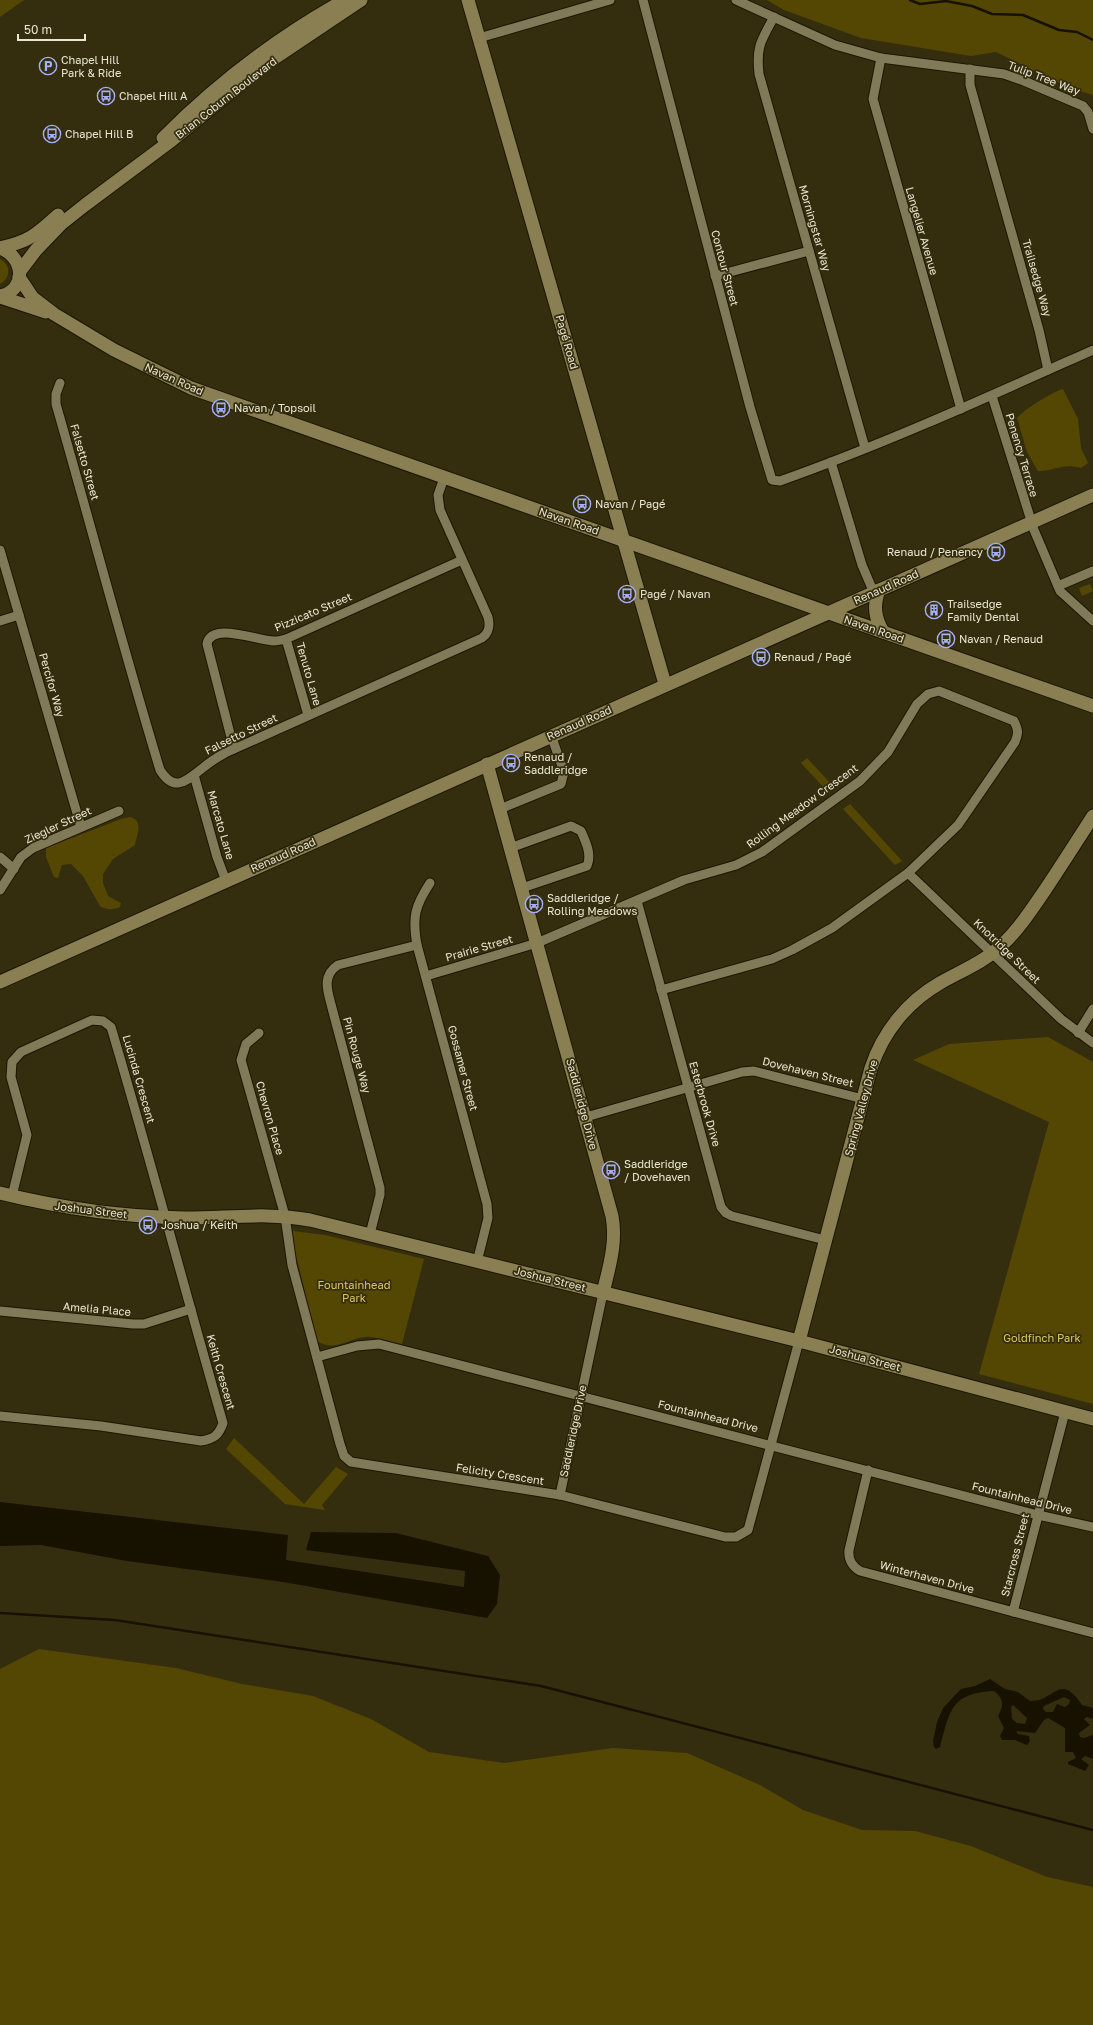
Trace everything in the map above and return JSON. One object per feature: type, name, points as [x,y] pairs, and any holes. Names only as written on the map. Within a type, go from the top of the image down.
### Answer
[{"type":"street","name":"Brian Coburn Boulevard","points":[[132,169],[192,110],[239,70],[307,23],[345,0]]},
{"type":"street","name":"Brian Coburn Boulevard","points":[[0,296],[14,288],[19,274],[36,250],[61,224],[103,190],[172,140],[264,65],[361,0]]},
{"type":"street","name":"Pagé Road","points":[[468,0],[614,503],[622,540],[665,684]]},
{"type":"street","points":[[479,38],[610,0]]},
{"type":"street","name":"Contour Street","points":[[642,0],[750,407],[772,480],[780,481],[831,462]]},
{"type":"street","points":[[736,0],[835,44],[881,58],[970,69]]},
{"type":"street","name":"Morningstar Way","points":[[774,17],[759,44],[757,57],[759,74],[865,448]]},
{"type":"street","name":"Langelier Avenue","points":[[881,58],[873,99],[960,409]]},
{"type":"street","name":"Tulip Tree Way","points":[[970,69],[1004,74],[1083,106],[1088,112],[1093,129]]},
{"type":"street","name":"Trailsedge Way","points":[[970,69],[970,85],[1039,330],[1048,370]]},
{"type":"street","name":"Brian Coburn Boulevard","points":[[0,248],[25,242],[72,206],[103,190]]},
{"type":"street","name":"Navan Road","points":[[0,248],[14,255],[18,262],[19,274],[33,298],[54,314],[114,350],[190,388],[1093,706]]},
{"type":"street","points":[[715,276],[809,251]]},
{"type":"street","name":"Navan Road","points":[[0,296],[54,314]]},
{"type":"street","points":[[883,632],[875,613],[877,591],[862,565],[831,462],[992,396],[1093,350]]},
{"type":"street","name":"Falsetto Street","points":[[60,383],[56,394],[56,404],[106,578],[119,630],[160,770],[168,781],[174,783],[181,783],[211,762],[234,749],[485,636],[489,627],[488,618],[439,505],[438,495],[444,478]]},
{"type":"street","name":"Penency Terrace","points":[[992,396],[1031,522],[1060,592],[1093,621]]},
{"type":"street","name":"Renaud Road","points":[[0,982],[665,684],[1093,495]]},
{"type":"street","name":"Percifor Way","points":[[0,550],[81,827]]},
{"type":"street","name":"Pizzicato Street","points":[[234,749],[207,644],[208,640],[212,636],[220,633],[275,641],[286,639],[462,560]]},
{"type":"street","points":[[1058,586],[1093,571]]},
{"type":"street","points":[[0,620],[19,615]]},
{"type":"street","name":"Tenuto Lane","points":[[286,639],[308,715]]},
{"type":"street","name":"Rolling Meadow Crescent","points":[[537,943],[684,880],[736,865],[768,848],[860,782],[888,752],[917,704],[928,694],[939,691],[1014,721],[1018,729],[1016,742],[962,819],[908,873],[832,928],[792,950],[772,959],[661,990]]},
{"type":"street","points":[[500,809],[561,784],[564,772],[551,736]]},
{"type":"street","name":"Saddleridge Drive","points":[[487,764],[586,1117],[615,1230],[614,1243],[560,1495]]},
{"type":"street","name":"Marcato Lane","points":[[194,775],[217,857],[226,881]]},
{"type":"street","name":"Ziegler Street","points":[[0,890],[21,857],[33,848],[119,811]]},
{"type":"street","name":"Spring Valley Drive","points":[[799,1341],[876,1054],[899,1017],[927,991],[992,954],[1010,936],[1026,918],[1093,816]]},
{"type":"street","points":[[510,848],[571,826],[581,831],[587,844],[590,860],[587,866],[522,888]]},
{"type":"street","points":[[0,857],[14,869]]},
{"type":"street","name":"Knotridge Street","points":[[908,873],[992,954],[1078,1033],[1093,1043]]},
{"type":"street","name":"Gossamer Street","points":[[430,883],[421,897],[415,911],[414,926],[417,945],[487,1204],[488,1218],[477,1262]]},
{"type":"street","name":"Esterbrook Drive","points":[[637,901],[721,1206],[726,1213],[825,1240]]},
{"type":"street","name":"Prairie Street","points":[[426,976],[537,943]]},
{"type":"street","name":"Pin Rouge Way","points":[[370,1234],[380,1188],[326,985],[327,977],[331,969],[338,965],[417,945]]},
{"type":"street","points":[[1078,1033],[1093,1009]]},
{"type":"street","name":"Lucinda Crescent","points":[[6,1195],[27,1135],[11,1077],[12,1062],[21,1052],[92,1020],[103,1021],[111,1027],[160,1193],[165,1217]]},
{"type":"street","name":"Chevron Place","points":[[259,1033],[246,1044],[241,1060],[285,1216]]},
{"type":"street","name":"Dovehaven Street","points":[[586,1117],[688,1089],[742,1072],[754,1071],[863,1099]]},
{"type":"street","name":"Joshua Street","points":[[6,1195],[58,1207],[165,1217],[285,1216],[310,1220],[799,1341],[1093,1419]]},
{"type":"street","name":"Felicity Crescent","points":[[285,1216],[292,1265],[344,1456],[351,1462],[560,1495],[725,1537],[736,1537],[748,1530],[799,1341]]},
{"type":"street","name":"Keith Crescent","points":[[0,1416],[101,1426],[201,1441],[212,1439],[220,1432],[223,1422],[165,1217]]},
{"type":"street","name":"Amelia Place","points":[[0,1312],[144,1324],[190,1309]]},
{"type":"street","name":"Fountainhead Drive","points":[[317,1357],[357,1346],[379,1344],[1038,1515],[1093,1527]]},
{"type":"street","name":"Starcross Street","points":[[1013,1612],[1065,1412]]},
{"type":"street","name":"Winterhaven Drive","points":[[868,1470],[848,1556],[854,1567],[860,1571],[1093,1633]]},
{"type":"green space","points":[[0,0],[24,0],[0,17]]},
{"type":"green space","points":[[767,0],[1093,0],[1093,95],[1072,89],[996,52],[971,56],[861,38],[784,10]]},
{"type":"green space","points":[[0,259],[8,268],[8,275],[0,284]]},
{"type":"green space","points":[[1063,389],[1078,419],[1081,448],[1088,463],[1081,468],[1069,466],[1038,471],[1027,452],[1017,418],[1039,401]]},
{"type":"green space","points":[[1090,584],[1093,591],[1082,596],[1079,588]]},
{"type":"green space","points":[[807,758],[833,786],[827,791],[801,763]]},
{"type":"green space","points":[[850,804],[902,861],[895,865],[843,809]]},
{"type":"green space","points":[[130,817],[137,821],[138,825],[135,845],[113,859],[103,874],[103,883],[108,896],[121,903],[120,907],[110,909],[100,906],[83,876],[71,864],[62,865],[58,878],[54,877],[46,857],[46,848],[121,819]]},
{"type":"green space","name":"Goldfinch Park","points":[[1048,1037],[1093,1062],[1093,1404],[979,1374],[1049,1122],[913,1060],[949,1044]]},
{"type":"green space","name":"Fountainhead Park","points":[[293,1231],[325,1235],[424,1259],[402,1344],[371,1337],[364,1337],[331,1346],[317,1341],[292,1239]]},
{"type":"green space","points":[[234,1438],[304,1504],[336,1467],[348,1474],[322,1505],[325,1510],[285,1504],[226,1449]]},
{"type":"green space","points":[[39,1649],[176,1668],[242,1684],[313,1696],[371,1719],[429,1752],[504,1763],[613,1748],[687,1753],[760,1785],[803,1810],[862,1830],[915,1831],[971,1846],[1047,1877],[1093,1887],[1093,2025],[0,2025],[0,1669]]},
{"type":"shaded area","points":[[0,1502],[288,1535],[286,1560],[464,1587],[465,1571],[306,1550],[311,1532],[396,1533],[488,1556],[500,1575],[497,1604],[487,1618],[283,1582],[127,1561],[41,1545],[0,1546]]},
{"type":"shaded area","points":[[990,1679],[1005,1689],[1018,1692],[1030,1701],[1038,1700],[1062,1689],[1068,1690],[1082,1705],[1093,1708],[1093,1719],[1087,1717],[1084,1719],[1090,1725],[1079,1733],[1080,1737],[1084,1738],[1093,1735],[1093,1759],[1085,1756],[1081,1759],[1089,1765],[1085,1771],[1068,1764],[1068,1762],[1076,1758],[1073,1752],[1065,1752],[1065,1728],[1048,1718],[1044,1720],[1035,1733],[1016,1731],[1018,1734],[1029,1736],[1030,1741],[1027,1745],[1015,1740],[1002,1740],[1000,1736],[1004,1728],[998,1716],[1002,1702],[1000,1697],[994,1691],[980,1692],[969,1695],[955,1706],[950,1714],[940,1747],[936,1749],[933,1741],[937,1722],[943,1708],[961,1689],[975,1686]],"holes":[[[1064,1697],[1070,1700],[1069,1704],[1065,1707],[1057,1704],[1053,1712],[1046,1712],[1043,1709],[1044,1706]],[[1013,1705],[1027,1718],[1025,1724],[1017,1723],[1012,1719],[1011,1707]]]},
{"type":"waterway","points":[[910,0],[920,4],[946,1],[972,6],[992,14],[1023,15],[1059,30],[1077,32],[1093,40]]},
{"type":"waterway","points":[[0,1613],[115,1620],[541,1686],[1093,1830]]},
{"type":"place","name":"Chapel Hill Park & Ride","points":[[48,66]]},
{"type":"place","name":"Chapel Hill A","points":[[106,96]]},
{"type":"place","name":"Chapel Hill B","points":[[52,134]]},
{"type":"place","name":"Navan / Topsoil","points":[[221,408]]},
{"type":"place","name":"Navan / Pagé","points":[[582,504]]},
{"type":"place","name":"Renaud / Penency","points":[[996,552]]},
{"type":"place","name":"Pagé / Navan","points":[[627,594]]},
{"type":"place","name":"Trailsedge Family Dental","points":[[934,610]]},
{"type":"place","name":"Navan / Renaud","points":[[946,639]]},
{"type":"place","name":"Renaud / Pagé","points":[[761,657]]},
{"type":"place","name":"Renaud / Saddleridge","points":[[511,763]]},
{"type":"place","name":"Saddleridge / Rolling Meadows","points":[[534,904]]},
{"type":"place","name":"Saddleridge / Dovehaven","points":[[611,1170]]},
{"type":"place","name":"Joshua / Keith","points":[[148,1225]]}]
